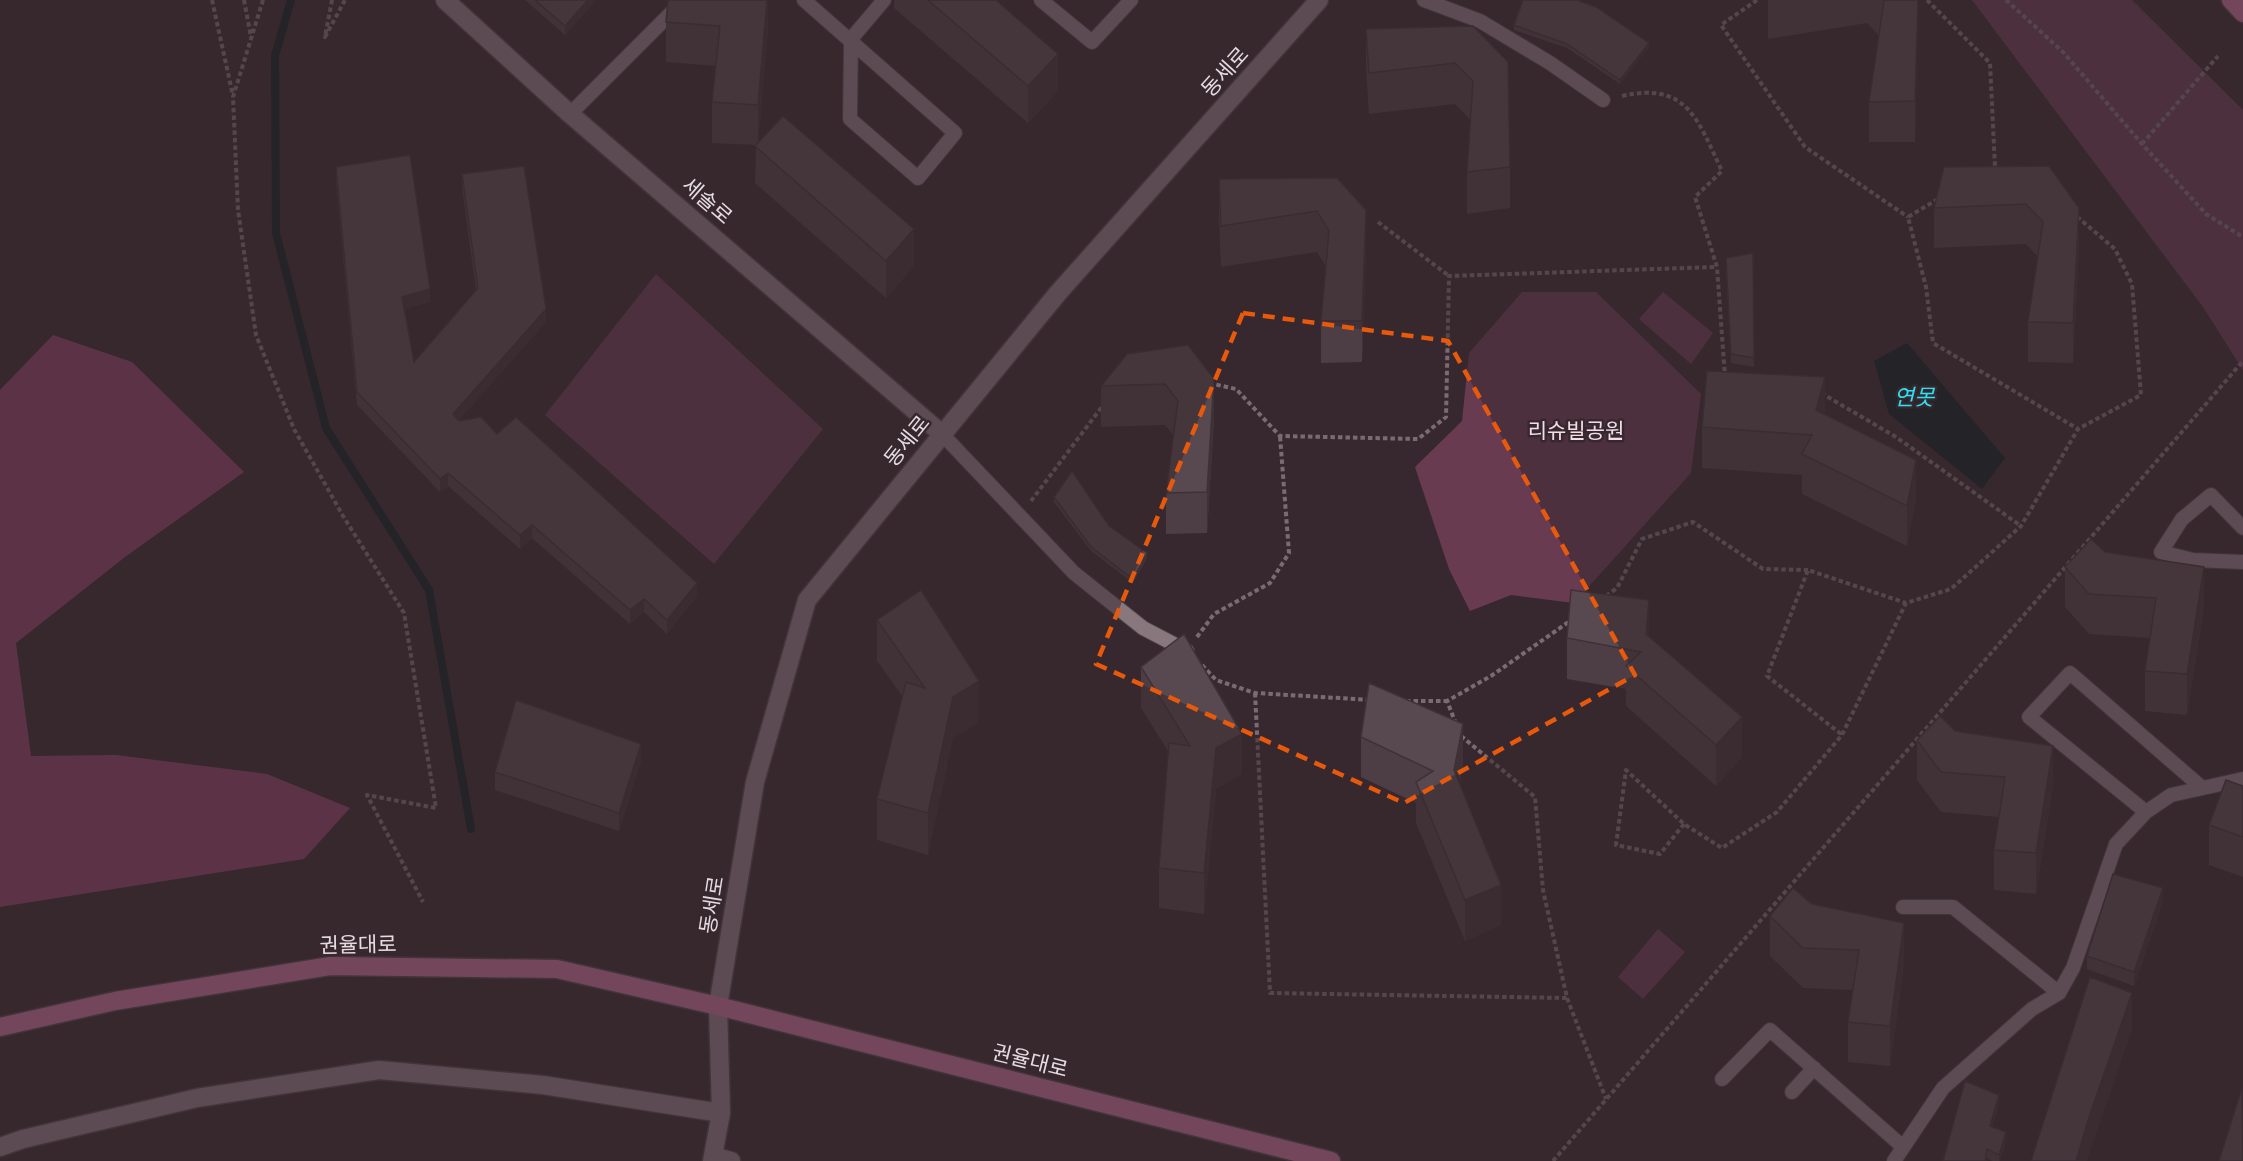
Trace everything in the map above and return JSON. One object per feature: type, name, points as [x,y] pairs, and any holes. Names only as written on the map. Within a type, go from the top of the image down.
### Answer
[{"type":"main road","points":[[2230,0],[2243,13]]},
{"type":"main road","name":"권율대로","points":[[0,1027],[115,1001],[330,966],[557,969],[718,1006],[1331,1161]]},
{"type":"street","name":"세솔로","points":[[445,0],[570,114],[942,434]]},
{"type":"street","name":"동세로","points":[[718,1006],[755,782],[807,600],[1058,294],[1319,0]]},
{"type":"street","points":[[718,1006],[721,1113],[713,1158],[731,1161]]},
{"type":"street","points":[[0,1147],[23,1139],[197,1098],[379,1070],[543,1085],[721,1113]]},
{"type":"lane","points":[[570,114],[684,0]]},
{"type":"lane","points":[[804,0],[851,39],[955,133],[918,178],[849,119],[851,39],[884,0]]},
{"type":"lane","points":[[1041,0],[1092,42],[1131,0]]},
{"type":"lane","points":[[1425,0],[1480,21],[1550,63],[1603,100]]},
{"type":"lane","points":[[942,434],[1074,573],[1143,628],[1188,651]]},
{"type":"lane","points":[[2243,528],[2211,495],[2182,519],[2160,552],[2193,560],[2243,562]]},
{"type":"lane","points":[[2146,812],[2029,717],[2070,673],[2200,786]]},
{"type":"lane","points":[[1894,1161],[1943,1088],[2032,1009],[2059,993],[2073,968],[2116,844],[2146,812],[2171,795],[2200,786],[2243,779]]},
{"type":"lane","points":[[1903,907],[1953,908],[2059,993]]},
{"type":"lane","points":[[1722,1079],[1770,1030],[1902,1146]]},
{"type":"lane","points":[[1792,1092],[1814,1068]]},
{"type":"path","points":[[212,0],[233,97],[238,210],[256,335],[294,429],[343,516],[404,613],[436,808],[367,795],[423,902]]},
{"type":"path","points":[[244,0],[251,40]]},
{"type":"path","points":[[233,97],[263,0]]},
{"type":"path","points":[[332,0],[325,37],[345,0]]},
{"type":"path","points":[[1757,0],[1721,25],[1805,147],[1908,217],[1926,287],[1933,342],[2078,429]]},
{"type":"path","points":[[1928,0],[1990,63],[1995,167],[2002,173]]},
{"type":"path","points":[[2006,0],[2063,52],[2206,214],[2243,237]]},
{"type":"path","points":[[2142,144],[2218,56]]},
{"type":"path","points":[[1603,100],[1635,93],[1671,95],[1696,117],[1722,171],[1695,197],[1717,267],[1726,384]]},
{"type":"path","points":[[1985,172],[1995,167]]},
{"type":"path","points":[[1908,217],[1946,195]]},
{"type":"path","points":[[1598,602],[1617,588],[1642,539],[1692,522],[1763,569],[1808,570],[1906,603],[1952,589],[2021,526],[2078,429],[2141,395],[2132,284],[2115,249],[2071,211]]},
{"type":"path","points":[[1378,222],[1449,276],[1717,267]]},
{"type":"path","points":[[1280,436],[1418,438],[1446,417],[1449,276]]},
{"type":"path","points":[[1553,1161],[2243,361]]},
{"type":"path","points":[[1202,382],[1236,389],[1280,436],[1289,553],[1270,583],[1214,614],[1188,651],[1216,680],[1255,693],[1337,700],[1381,700]]},
{"type":"path","points":[[1811,387],[1896,437],[2021,526]]},
{"type":"path","points":[[1019,516],[1111,396]]},
{"type":"path","points":[[1808,570],[1767,676],[1841,734]]},
{"type":"path","points":[[1684,824],[1660,854],[1616,845],[1626,770],[1684,824],[1722,848],[1777,812],[1842,735],[1906,603]]},
{"type":"path","points":[[1403,700],[1447,701],[1491,676],[1578,615]]},
{"type":"path","points":[[1255,693],[1270,993],[1567,998]]},
{"type":"path","points":[[1447,701],[1461,737],[1535,797],[1543,890],[1567,998],[1606,1099]]},
{"type":"highlighted area","points":[[1243,313],[1448,341],[1635,675],[1404,803],[1096,664]]},
{"type":"green space","points":[[1972,0],[2132,0],[2243,110],[2243,370],[2203,307]]},
{"type":"green space","points":[[656,274],[823,429],[714,564],[545,415]]},
{"type":"green space","name":"리슈빌공원","points":[[1522,292],[1596,292],[1701,394],[1691,473],[1574,603],[1511,595],[1470,611],[1449,569],[1415,467],[1462,421],[1469,353]]},
{"type":"green space","points":[[1663,292],[1713,333],[1691,364],[1639,319]]},
{"type":"green space","points":[[1658,929],[1685,952],[1643,999],[1618,977]]},
{"type":"shaded area","points":[[53,335],[132,362],[244,472],[125,557],[16,643],[31,756],[116,755],[267,774],[350,808],[304,859],[0,907],[0,390]]},
{"type":"water","name":"연못","points":[[1907,343],[2005,458],[1982,489],[1889,414],[1874,361]]},
{"type":"building","points":[[535,0],[588,0],[565,26]]},
{"type":"building","points":[[668,0],[767,0],[758,105],[712,102],[720,26],[666,22]]},
{"type":"building","points":[[928,0],[996,0],[1058,54],[1028,86]]},
{"type":"building","points":[[1523,0],[1577,0],[1596,7],[1649,43],[1620,80],[1567,44],[1514,25]]},
{"type":"building","points":[[1883,0],[1918,0],[1915,101],[1869,102]]},
{"type":"building","points":[[1473,26],[1508,62],[1510,167],[1467,172],[1473,81],[1455,63],[1369,73],[1366,29]]},
{"type":"building","points":[[783,116],[914,229],[886,261],[755,146]]},
{"type":"building","points":[[410,155],[430,289],[402,297],[414,362],[478,288],[462,174],[524,166],[546,309],[453,414],[459,421],[481,417],[497,434],[516,417],[697,583],[667,620],[644,599],[630,610],[532,525],[520,535],[448,473],[440,479],[357,392],[336,167]]},
{"type":"building","points":[[2049,166],[2079,208],[2073,323],[2028,322],[2043,222],[2026,204],[1934,208],[1944,167]]},
{"type":"building","points":[[1337,178],[1366,210],[1362,321],[1321,321],[1329,231],[1317,211],[1221,226],[1219,179]]},
{"type":"building","points":[[1753,253],[1754,358],[1731,354],[1726,258]]},
{"type":"building","points":[[1188,345],[1214,379],[1207,492],[1166,493],[1178,401],[1165,384],[1101,386],[1127,354]]},
{"type":"building","points":[[1707,371],[1825,377],[1816,410],[1916,460],[1907,506],[1802,454],[1812,435],[1702,427]]},
{"type":"building","points":[[1072,471],[1109,526],[1147,553],[1133,579],[1091,547],[1054,497]]},
{"type":"building","points":[[2091,539],[2105,552],[2204,567],[2187,674],[2145,671],[2156,598],[2089,594],[2065,567]]},
{"type":"building","points":[[921,590],[979,681],[953,697],[928,813],[877,799],[906,682],[925,688],[877,620]]},
{"type":"building","points":[[1571,590],[1649,600],[1646,634],[1742,717],[1716,745],[1626,666],[1641,652],[1567,638]]},
{"type":"building","points":[[1184,634],[1242,734],[1216,748],[1204,873],[1159,868],[1169,743],[1190,746],[1141,667]]},
{"type":"building","points":[[1369,683],[1463,724],[1454,770],[1501,885],[1465,900],[1416,782],[1433,771],[1361,737]]},
{"type":"building","points":[[516,700],[641,744],[619,813],[495,772]]},
{"type":"building","points":[[1940,716],[1955,731],[2053,746],[2036,853],[1994,850],[2005,777],[1941,772],[1917,740]]},
{"type":"building","points":[[2226,780],[2243,786],[2243,837],[2209,825]]},
{"type":"building","points":[[2113,874],[2163,888],[2134,972],[2087,956]]},
{"type":"building","points":[[1793,888],[1812,904],[1904,923],[1890,1026],[1848,1022],[1859,950],[1803,948],[1770,916]]},
{"type":"building","points":[[2090,977],[2132,993],[2076,1161],[2031,1161]]},
{"type":"building","points":[[1965,1081],[1999,1095],[1990,1126],[2006,1132],[1999,1155],[1987,1149],[1985,1161],[1943,1161]]},
{"type":"building","points":[[2242,1088],[2243,1161],[2219,1161]]},
{"type":"waterway","points":[[291,0],[275,56],[276,233],[326,428],[429,590],[471,829]]}]
